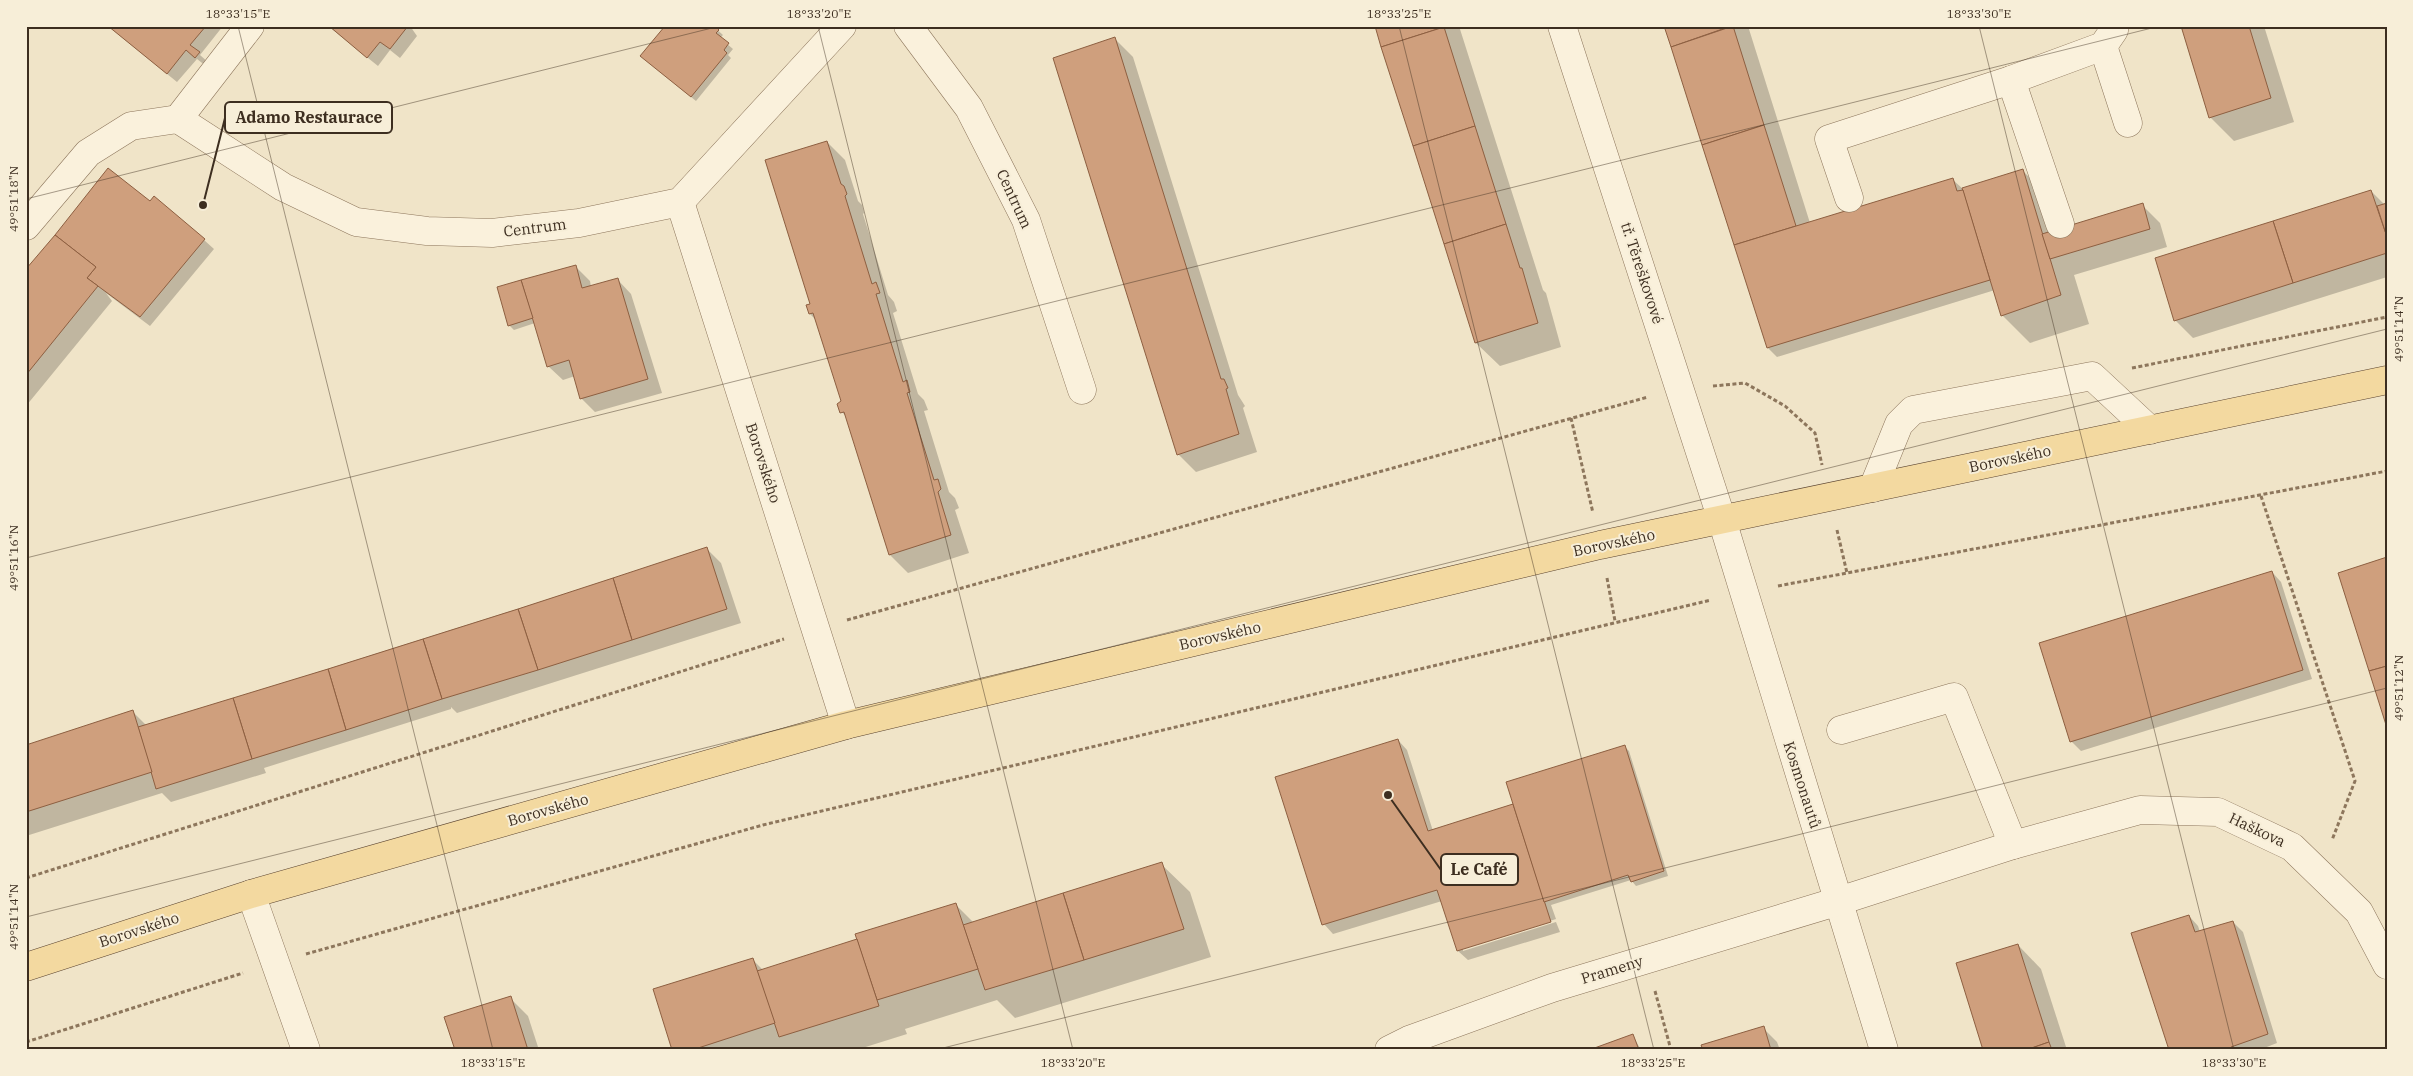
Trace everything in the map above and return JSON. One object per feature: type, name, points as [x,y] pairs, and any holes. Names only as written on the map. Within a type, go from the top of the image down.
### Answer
[{"type":"main road","name":"Borovského","points":[[26,967],[251,894],[846,725],[1590,548],[2387,380]]},
{"type":"street","points":[[26,226],[88,153],[131,126],[178,119],[250,26]]},
{"type":"street","points":[[680,202],[842,26]]},
{"type":"street","name":"Centrum","points":[[908,26],[969,108],[1026,220],[1082,390]]},
{"type":"street","name":"tř. Těreškovové","points":[[1562,26],[1722,520]]},
{"type":"street","points":[[1849,198],[1829,139],[2011,80],[2108,36],[2128,123]]},
{"type":"street","points":[[2011,80],[2060,224]]},
{"type":"street","name":"Centrum","points":[[178,119],[283,187],[356,222],[427,231],[492,233],[579,223],[680,202]]},
{"type":"street","name":"Borovského","points":[[680,202],[846,725]]},
{"type":"street","points":[[1872,488],[1899,424],[1913,410],[2092,376],[2150,430]]},
{"type":"street","name":"Kosmonautů","points":[[1722,520],[1884,1050]]},
{"type":"street","points":[[1841,730],[1954,697],[2013,845]]},
{"type":"street","name":"Haškova","points":[[1839,901],[2013,845],[2140,810],[2218,812],[2292,847],[2359,912],[2387,965]]},
{"type":"street","points":[[251,894],[277,963],[306,1050]]},
{"type":"street","name":"Prameny","points":[[1389,1050],[1409,1040],[1552,988],[1839,901]]},
{"type":"path","points":[[2092,376],[2387,317]]},
{"type":"path","points":[[26,878],[815,629],[1679,388],[1745,383],[1785,406],[1815,432]]},
{"type":"path","points":[[26,1042],[277,963],[763,825],[1743,593],[2387,471]]},
{"type":"path","points":[[2261,496],[2355,780],[2319,873]]},
{"type":"path","points":[[1646,959],[1671,1050]]},
{"type":"building","points":[[108,26],[206,26],[190,45],[200,52],[195,58],[186,50],[167,74]]},
{"type":"building","points":[[329,26],[408,26],[390,49],[380,42],[367,58]]},
{"type":"building","points":[[665,26],[715,26],[719,30],[716,33],[729,43],[724,50],[727,53],[691,97],[640,56]]},
{"type":"building","points":[[1375,26],[1443,26],[1444,27],[1381,47]]},
{"type":"building","points":[[1664,26],[1731,26],[1671,47]]},
{"type":"building","points":[[1733,26],[1764,125],[1702,145],[1671,47]]},
{"type":"building","points":[[2181,26],[2249,26],[2271,98],[2209,118]]},
{"type":"building","points":[[1444,27],[1475,126],[1413,146],[1381,47]]},
{"type":"building","points":[[1115,37],[1221,379],[1224,379],[1228,388],[1226,389],[1239,434],[1177,455],[1053,58]]},
{"type":"building","points":[[1764,125],[1796,226],[1734,245],[1702,145]]},
{"type":"building","points":[[1475,126],[1506,224],[1444,244],[1413,146]]},
{"type":"building","points":[[827,141],[841,184],[844,186],[847,194],[845,196],[872,284],[876,282],[880,293],[876,294],[903,382],[907,380],[910,392],[907,393],[934,480],[938,479],[941,489],[938,492],[951,535],[889,555],[844,412],[840,413],[837,404],[841,401],[813,313],[809,314],[806,305],[810,304],[765,160]]},
{"type":"building","points":[[108,168],[150,201],[154,196],[205,239],[140,317],[87,278],[96,267],[55,235]]},
{"type":"building","points":[[2023,169],[2061,295],[2001,316],[1962,188]]},
{"type":"building","points":[[1953,178],[1957,191],[1963,190],[1990,280],[1767,348],[1734,245]]},
{"type":"building","points":[[2371,190],[2387,237],[2387,253],[2293,283],[2273,221]]},
{"type":"building","points":[[2143,203],[2150,229],[2050,259],[2042,234]]},
{"type":"building","points":[[2387,203],[2387,237],[2377,206]]},
{"type":"building","points":[[2273,221],[2293,283],[2174,321],[2155,258]]},
{"type":"building","points":[[1506,224],[1520,268],[1522,268],[1538,323],[1475,343],[1444,244]]},
{"type":"building","points":[[55,235],[96,267],[87,278],[98,286],[26,375],[26,269]]},
{"type":"building","points":[[576,265],[582,288],[618,278],[648,379],[580,399],[569,360],[547,367],[521,280]]},
{"type":"building","points":[[521,280],[533,318],[508,326],[497,287]]},
{"type":"building","points":[[707,547],[727,609],[632,640],[613,578]]},
{"type":"building","points":[[2387,557],[2387,666],[2369,671],[2338,573]]},
{"type":"building","points":[[2272,571],[2303,670],[2070,742],[2039,643]]},
{"type":"building","points":[[613,578],[632,640],[538,670],[518,609]]},
{"type":"building","points":[[518,609],[538,670],[442,699],[423,639]]},
{"type":"building","points":[[423,639],[442,699],[346,730],[328,669]]},
{"type":"building","points":[[2387,666],[2387,728],[2369,671]]},
{"type":"building","points":[[328,669],[346,730],[252,759],[233,698]]},
{"type":"building","points":[[233,698],[252,759],[156,789],[138,727]]},
{"type":"building","points":[[133,710],[152,772],[26,812],[26,745]]},
{"type":"building","points":[[1398,739],[1428,831],[1513,804],[1551,922],[1457,951],[1437,890],[1322,925],[1275,777]]},
{"type":"building","points":[[1625,745],[1664,871],[1631,882],[1628,875],[1544,902],[1506,782]]},
{"type":"building","points":[[1162,862],[1184,929],[1084,960],[1063,893]]},
{"type":"building","points":[[1063,893],[1084,960],[985,990],[963,925]]},
{"type":"building","points":[[956,903],[978,969],[877,1000],[855,934]]},
{"type":"building","points":[[2189,915],[2195,932],[2233,921],[2268,1034],[2231,1047],[2232,1050],[2169,1050],[2131,933]]},
{"type":"building","points":[[857,939],[879,1006],[779,1037],[757,971]]},
{"type":"building","points":[[2018,944],[2049,1042],[2026,1050],[1983,1050],[1956,963]]},
{"type":"building","points":[[753,958],[775,1023],[692,1050],[672,1050],[653,989]]},
{"type":"building","points":[[511,996],[528,1050],[455,1050],[444,1017]]},
{"type":"building","points":[[1764,1026],[1771,1050],[1703,1050],[1701,1045]]},
{"type":"building","points":[[1633,1034],[1639,1050],[1589,1050]]},
{"type":"building","points":[[2049,1042],[2052,1050],[2026,1050]]},
{"type":"place","name":"Adamo Restaurace","points":[[203,205]]},
{"type":"place","name":"Le Café","points":[[1388,795]]}]
